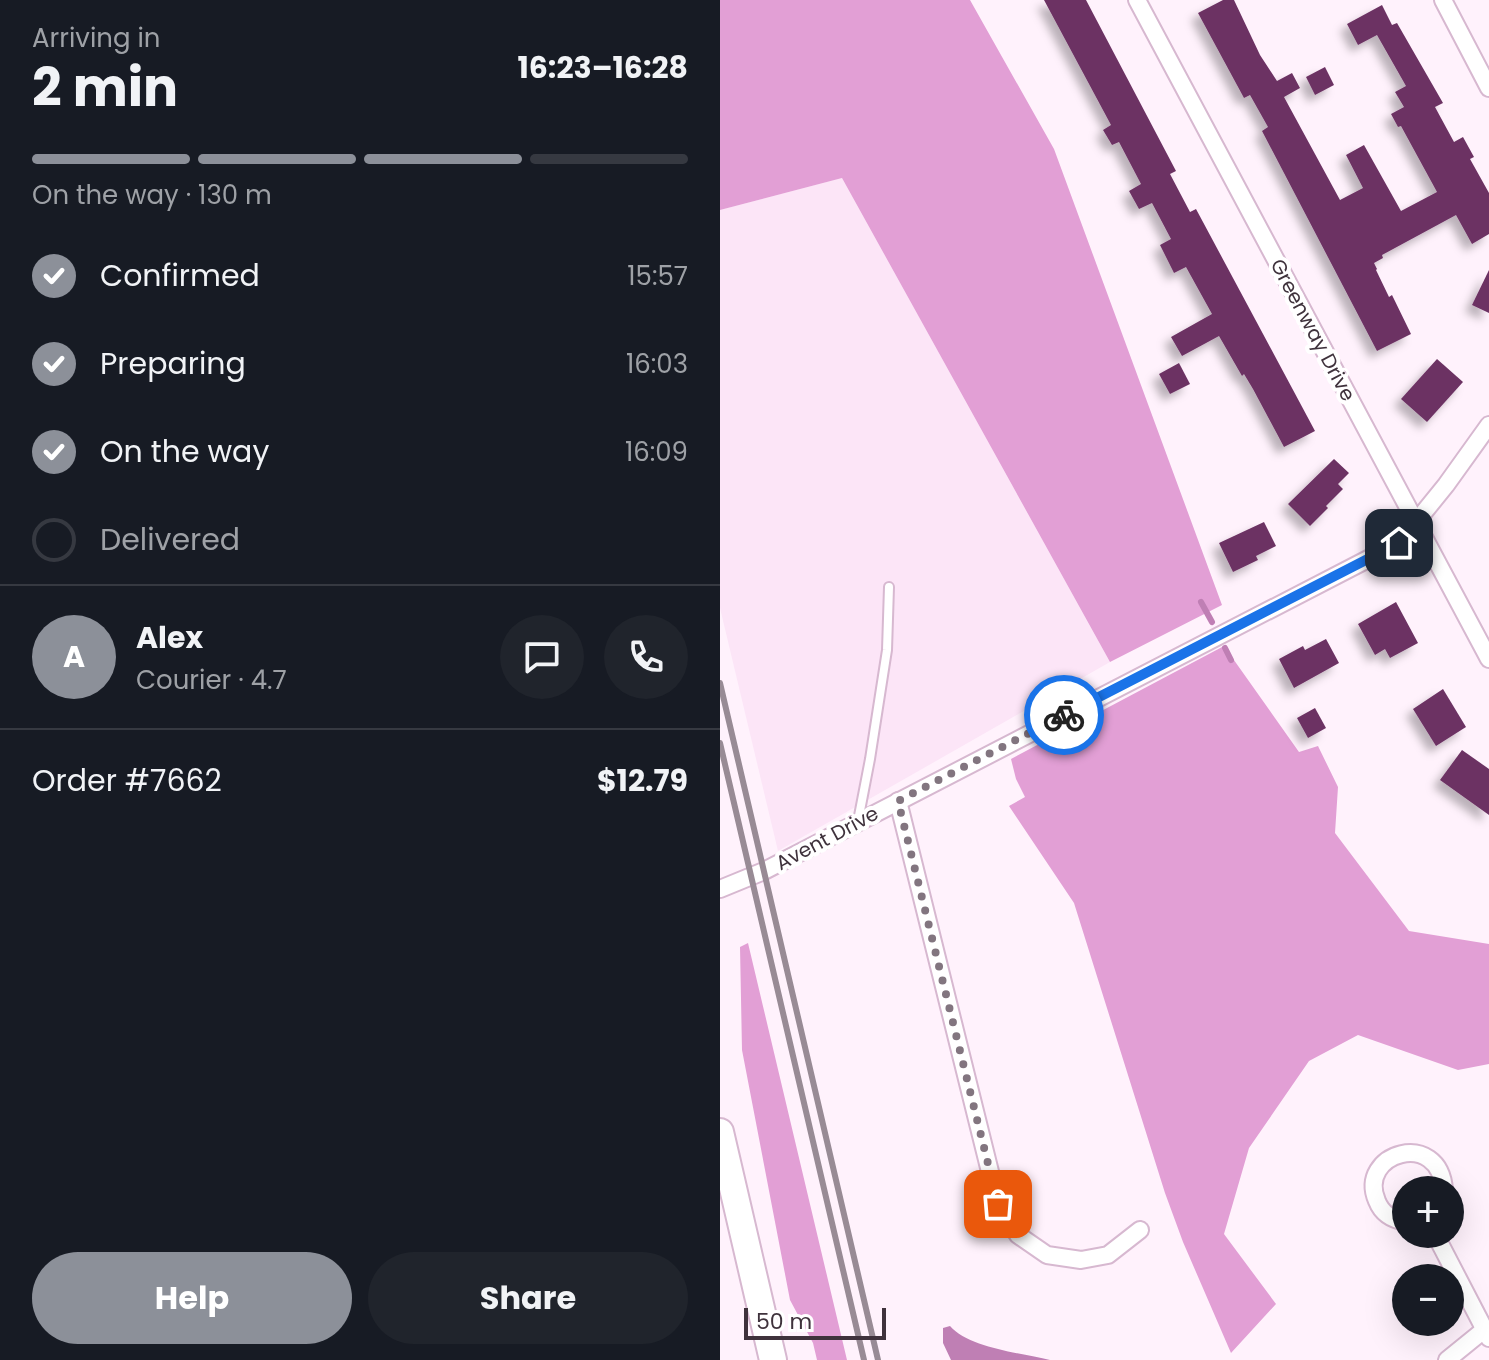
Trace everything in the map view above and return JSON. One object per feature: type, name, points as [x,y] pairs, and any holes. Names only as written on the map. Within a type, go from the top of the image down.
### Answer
[{"type":"highway","points":[[720,1132],[773,1360]]},
{"type":"street","name":"Greenway Drive","points":[[1137,0],[1489,659]]},
{"type":"street","points":[[1443,0],[1489,88]]},
{"type":"street","name":"Avent Drive","points":[[720,889],[764,871],[1399,543],[1489,425]]},
{"type":"street","points":[[898,801],[998,1204],[1018,1235],[1047,1255],[1081,1260],[1108,1255],[1140,1230]]},
{"type":"street","points":[[1392,1218],[1384,1213],[1374,1193],[1374,1182],[1385,1162],[1394,1156],[1418,1153],[1429,1158],[1442,1176]]},
{"type":"street","points":[[1442,1248],[1486,1334],[1447,1360]]},
{"type":"lane","points":[[857,822],[887,650],[889,587]]},
{"type":"shaded area","points":[[720,0],[970,0],[1054,149],[1222,605],[1110,662],[842,178],[720,210]]},
{"type":"shaded area","points":[[842,178],[1110,662],[778,851],[720,608],[720,210]]},
{"type":"shaded area","points":[[1224,646],[1299,752],[1318,746],[1338,787],[1335,833],[1409,931],[1489,944],[1489,1064],[1458,1070],[1358,1035],[1309,1061],[1249,1148],[1224,1234],[1276,1304],[1231,1353],[1165,1193],[1074,903],[1009,806],[1025,797],[1011,759]]},
{"type":"shaded area","points":[[748,943],[847,1360],[817,1360],[813,1343],[790,1300],[742,1050],[740,947]]},
{"type":"shaded area","points":[[950,1326],[982,1345],[1050,1360],[951,1360],[943,1343],[943,1328]]},
{"type":"building","points":[[1044,0],[1086,0],[1176,171],[1170,174],[1190,212],[1196,209],[1315,431],[1284,447],[1253,389],[1219,336],[1182,356],[1171,337],[1212,314],[1186,267],[1174,273],[1160,245],[1171,239],[1152,203],[1139,209],[1129,191],[1141,184],[1119,142],[1112,145],[1103,130],[1111,125]]},
{"type":"building","points":[[1223,0],[1234,0],[1260,55],[1277,81],[1292,73],[1300,88],[1284,97],[1340,200],[1363,188],[1346,155],[1364,145],[1401,211],[1437,192],[1401,126],[1398,127],[1391,114],[1404,107],[1395,92],[1406,86],[1377,35],[1358,45],[1347,24],[1382,5],[1392,25],[1397,23],[1443,103],[1435,107],[1454,142],[1463,137],[1474,157],[1470,159],[1489,193],[1489,234],[1472,244],[1456,215],[1382,255],[1383,258],[1374,263],[1389,297],[1392,295],[1411,334],[1377,351],[1262,131],[1268,127],[1250,95],[1244,98],[1198,13]]},
{"type":"building","points":[[1325,67],[1334,85],[1315,95],[1306,77]]},
{"type":"building","points":[[1489,270],[1489,313],[1472,305]]},
{"type":"building","points":[[1437,359],[1463,382],[1427,422],[1401,399]]},
{"type":"building","points":[[1179,363],[1190,384],[1170,394],[1159,374]]},
{"type":"building","points":[[1334,459],[1349,473],[1338,484],[1343,489],[1310,526],[1288,504]]},
{"type":"building","points":[[1264,522],[1276,546],[1256,556],[1258,560],[1233,572],[1219,543]]},
{"type":"building","points":[[1396,602],[1418,643],[1390,658],[1385,649],[1375,655],[1358,624]]},
{"type":"building","points":[[1326,639],[1339,663],[1294,688],[1279,659],[1303,646],[1305,650]]},
{"type":"building","points":[[1443,689],[1466,727],[1436,746],[1413,709]]},
{"type":"building","points":[[1315,708],[1326,728],[1308,738],[1297,718]]},
{"type":"building","points":[[1462,750],[1489,769],[1489,815],[1440,780]]},
{"type":"waterway","points":[[1201,602],[1212,622]]},
{"type":"waterway","points":[[1225,648],[1231,660]]},
{"type":"railway","points":[[720,683],[878,1360]]},
{"type":"railway","points":[[720,743],[864,1360]]},
{"type":"way so far","points":[[998,1204],[898,801],[1064,715]]},
{"type":"route","points":[[1064,715],[1399,543]]}]
